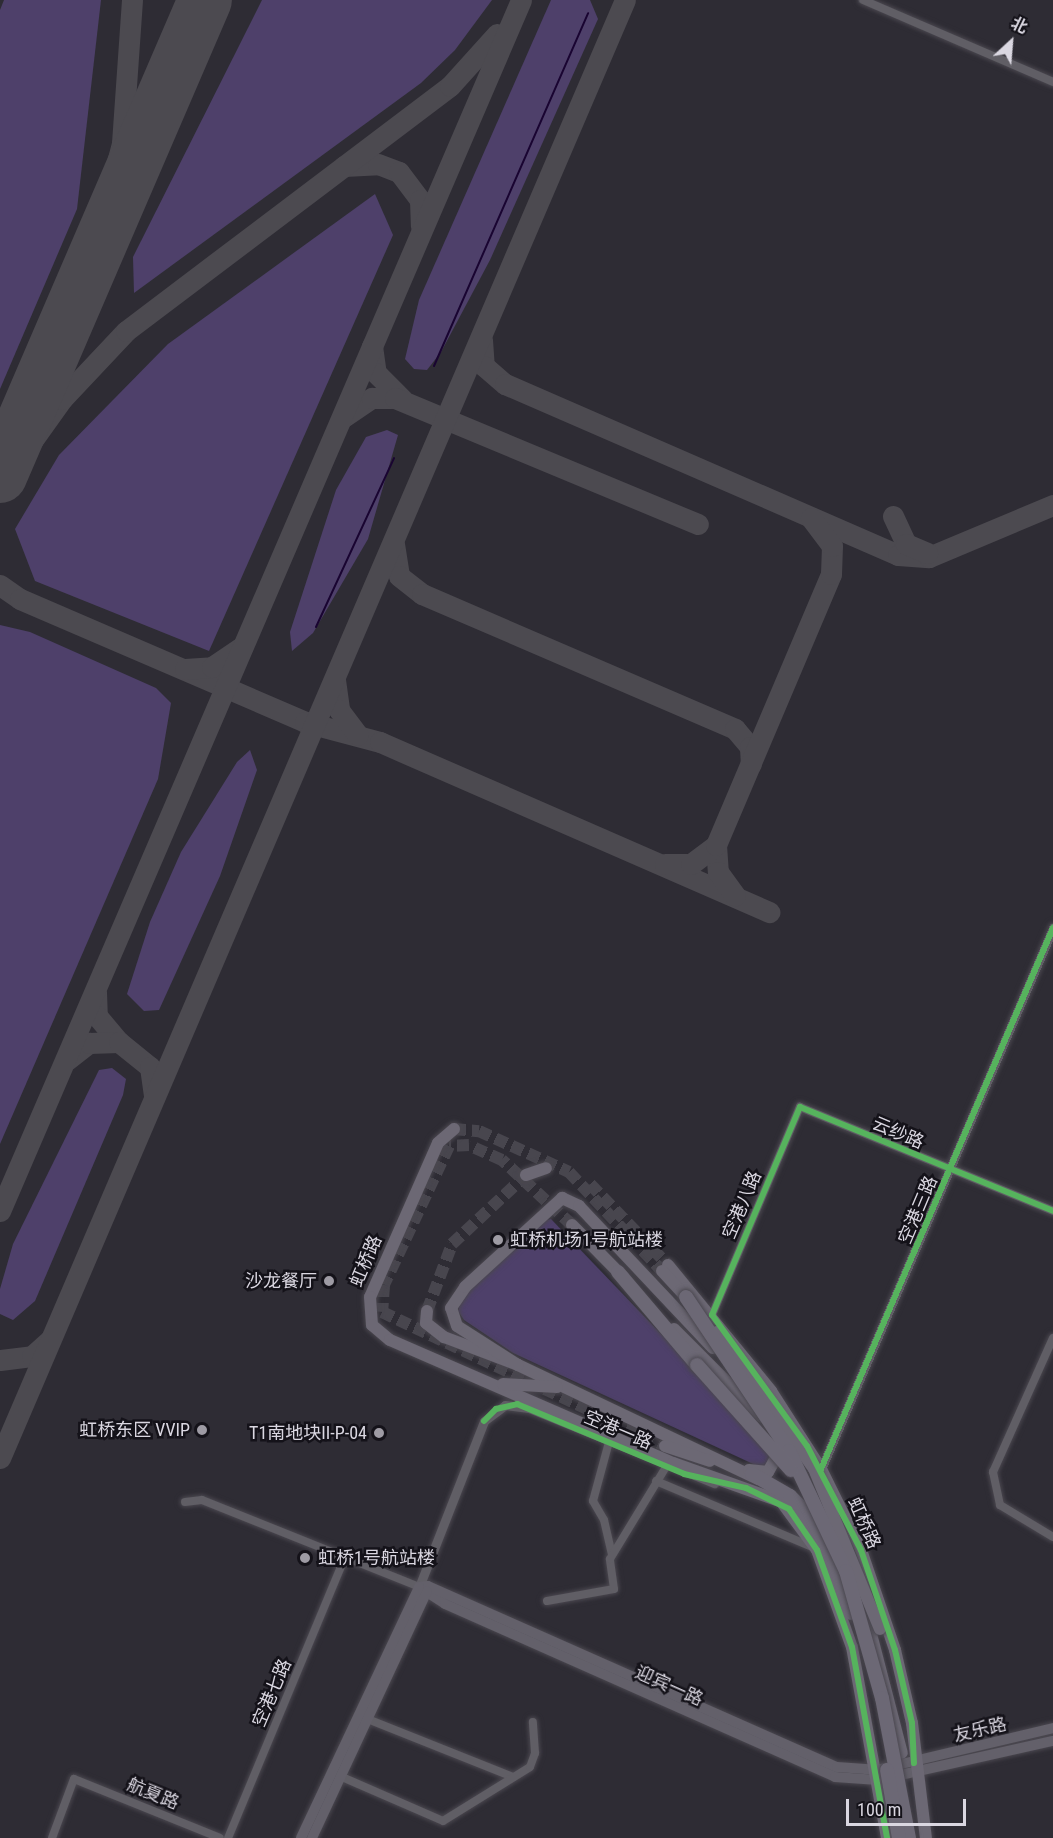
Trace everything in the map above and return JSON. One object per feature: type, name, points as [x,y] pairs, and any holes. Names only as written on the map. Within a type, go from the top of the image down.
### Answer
[{"type":"highway","points":[[618,1272],[697,1365],[776,1448],[832,1539]]},
{"type":"highway","points":[[686,1298],[789,1451],[832,1539],[868,1638],[909,1838]]},
{"type":"highway","points":[[752,1474],[799,1504],[837,1571],[872,1688],[898,1838]]},
{"type":"highway","points":[[792,1512],[837,1571]]},
{"type":"main road","name":"虹桥路","points":[[454,1128],[438,1143],[370,1297],[368,1316],[390,1340],[673,1463],[746,1488],[792,1512]]},
{"type":"main road","points":[[525,1175],[546,1168]]},
{"type":"main road","points":[[518,1365],[457,1326],[451,1308],[458,1294],[555,1202],[573,1201],[699,1329],[775,1431],[815,1490],[858,1588],[907,1751]]},
{"type":"main road","points":[[572,1225],[775,1431],[779,1456],[768,1472],[733,1465]]},
{"type":"main road","points":[[639,1268],[712,1315]]},
{"type":"main road","name":"虹桥路","points":[[907,1751],[912,1723],[895,1650],[861,1550],[821,1469],[712,1315],[665,1268],[686,1298],[764,1394],[814,1469],[880,1629],[907,1751],[915,1768],[926,1838]]},
{"type":"main road","points":[[427,1311],[432,1330],[518,1365],[752,1474],[792,1512],[817,1550],[852,1647],[887,1838]]},
{"type":"main road","points":[[495,1384],[565,1387]]},
{"type":"main road","points":[[746,1488],[665,1446],[752,1474]]},
{"type":"main road","name":"迎宾一路","points":[[424,1589],[811,1768],[846,1779],[915,1768]]},
{"type":"main road","name":"空港一路","points":[[312,1838],[370,1720],[424,1589]]},
{"type":"main road","name":"空港一路","points":[[301,1838],[424,1589]]},
{"type":"main road","name":"友乐路","points":[[915,1768],[1053,1728]]},
{"type":"main road","name":"友乐路","points":[[915,1768],[1053,1741]]},
{"type":"street","points":[[863,0],[1053,82]]},
{"type":"street","name":"空港三路","points":[[821,1469],[1053,928]]},
{"type":"street","name":"云纱路","points":[[800,1107],[950,1172],[1053,1211]]},
{"type":"street","name":"空港八路","points":[[712,1315],[800,1107]]},
{"type":"street","points":[[1053,1338],[993,1472],[1000,1505],[1053,1537]]},
{"type":"street","name":"空港一路","points":[[424,1589],[430,1564],[484,1420],[496,1409],[517,1404],[666,1467],[746,1488]]},
{"type":"street","points":[[547,1601],[614,1589],[612,1554],[604,1520],[593,1501],[609,1442]]},
{"type":"street","points":[[612,1554],[666,1467]]},
{"type":"street","points":[[656,1481],[817,1550]]},
{"type":"street","name":"迎宾一路","points":[[185,1502],[202,1500],[344,1560],[424,1589]]},
{"type":"street","name":"空港七路","points":[[228,1838],[344,1560]]},
{"type":"street","points":[[370,1720],[513,1777]]},
{"type":"street","points":[[342,1777],[443,1821],[530,1767],[535,1753],[533,1722]]},
{"type":"street","name":"航夏路","points":[[52,1838],[74,1779],[220,1838]]},
{"type":"shaded area","points":[[4,0],[101,0],[77,209],[0,389],[0,10]]},
{"type":"shaded area","points":[[262,0],[492,0],[455,50],[421,83],[134,293],[133,257]]},
{"type":"shaded area","points":[[551,0],[590,0],[598,19],[490,260],[441,352],[427,370],[414,369],[405,359],[419,300]]},
{"type":"shaded area","points":[[375,194],[393,235],[209,651],[35,581],[15,529],[59,455],[168,344]]},
{"type":"shaded area","points":[[387,430],[398,435],[368,539],[313,633],[292,651],[290,632],[336,490],[366,437]]},
{"type":"shaded area","points":[[0,625],[30,632],[156,688],[171,703],[158,779],[0,1144]]},
{"type":"shaded area","points":[[250,750],[257,770],[220,876],[159,1010],[144,1011],[127,994],[150,922],[181,852],[237,762]]},
{"type":"shaded area","points":[[112,1068],[126,1079],[123,1095],[35,1301],[13,1320],[0,1314],[0,1289],[13,1244],[99,1070]]},
{"type":"shaded area","points":[[551,1219],[774,1452],[766,1470],[513,1353],[464,1320],[458,1311],[463,1293],[542,1221]]},
{"type":"waterway","points":[[434,366],[588,13]]},
{"type":"waterway","points":[[316,627],[394,458]]},
{"type":"taxiway","points":[[88,273],[122,143],[132,0]]},
{"type":"taxiway","points":[[185,46],[209,0]]},
{"type":"taxiway","points":[[0,1211],[521,0]]},
{"type":"taxiway","points":[[0,1458],[625,0]]},
{"type":"taxiway","points":[[0,486],[62,399],[126,331],[450,86],[497,34]]},
{"type":"taxiway","points":[[344,166],[378,164],[399,172],[420,200],[421,226]]},
{"type":"taxiway","points":[[482,340],[484,366],[505,384],[898,555],[929,557],[1053,505]]},
{"type":"taxiway","points":[[372,346],[376,373],[402,399]]},
{"type":"taxiway","points":[[342,418],[372,398],[395,398],[698,524]]},
{"type":"taxiway","points":[[893,516],[906,544],[927,553]]},
{"type":"taxiway","points":[[665,864],[691,864],[716,845],[831,574],[832,546],[811,518]]},
{"type":"taxiway","points":[[394,544],[399,576],[422,594],[735,729],[750,747],[751,764]]},
{"type":"taxiway","points":[[0,585],[20,599],[305,722],[380,742],[770,912]]},
{"type":"taxiway","points":[[185,669],[212,667],[243,646]]},
{"type":"taxiway","points":[[335,680],[339,710],[358,735]]},
{"type":"taxiway","points":[[716,845],[718,872],[735,895]]},
{"type":"taxiway","points":[[96,992],[97,1016],[119,1042]]},
{"type":"taxiway","points":[[67,1060],[89,1043],[119,1042],[150,1067],[154,1097]]},
{"type":"taxiway","points":[[0,1360],[32,1356],[50,1340]]},
{"type":"runway","points":[[0,476],[205,0]]},
{"type":"tunnel","points":[[454,1129],[479,1131],[569,1172],[662,1271]]},
{"type":"tunnel","points":[[572,1225],[502,1160],[469,1145],[449,1146],[384,1285],[382,1312],[665,1446]]},
{"type":"tunnel","points":[[427,1311],[452,1244],[526,1175]]},
{"type":"tunnel","points":[[590,1184],[668,1265]]},
{"type":"cycle path","points":[[821,1469],[1053,928]]},
{"type":"cycle path","points":[[914,1763],[912,1723],[895,1650],[861,1550],[807,1446],[712,1315],[800,1107],[1053,1211]]},
{"type":"cycle path","points":[[484,1421],[496,1409],[517,1404],[684,1474],[746,1488],[789,1509],[817,1550],[852,1647],[887,1838]]},
{"type":"place","name":"虹桥机场1号航站楼","points":[[498,1240]]},
{"type":"place","name":"沙龙餐厅","points":[[329,1281]]},
{"type":"place","name":"虹桥东区 VVIP","points":[[202,1430]]},
{"type":"place","name":"T1南地块II-P-04","points":[[379,1433]]},
{"type":"place","name":"虹桥1号航站楼","points":[[305,1558]]}]
